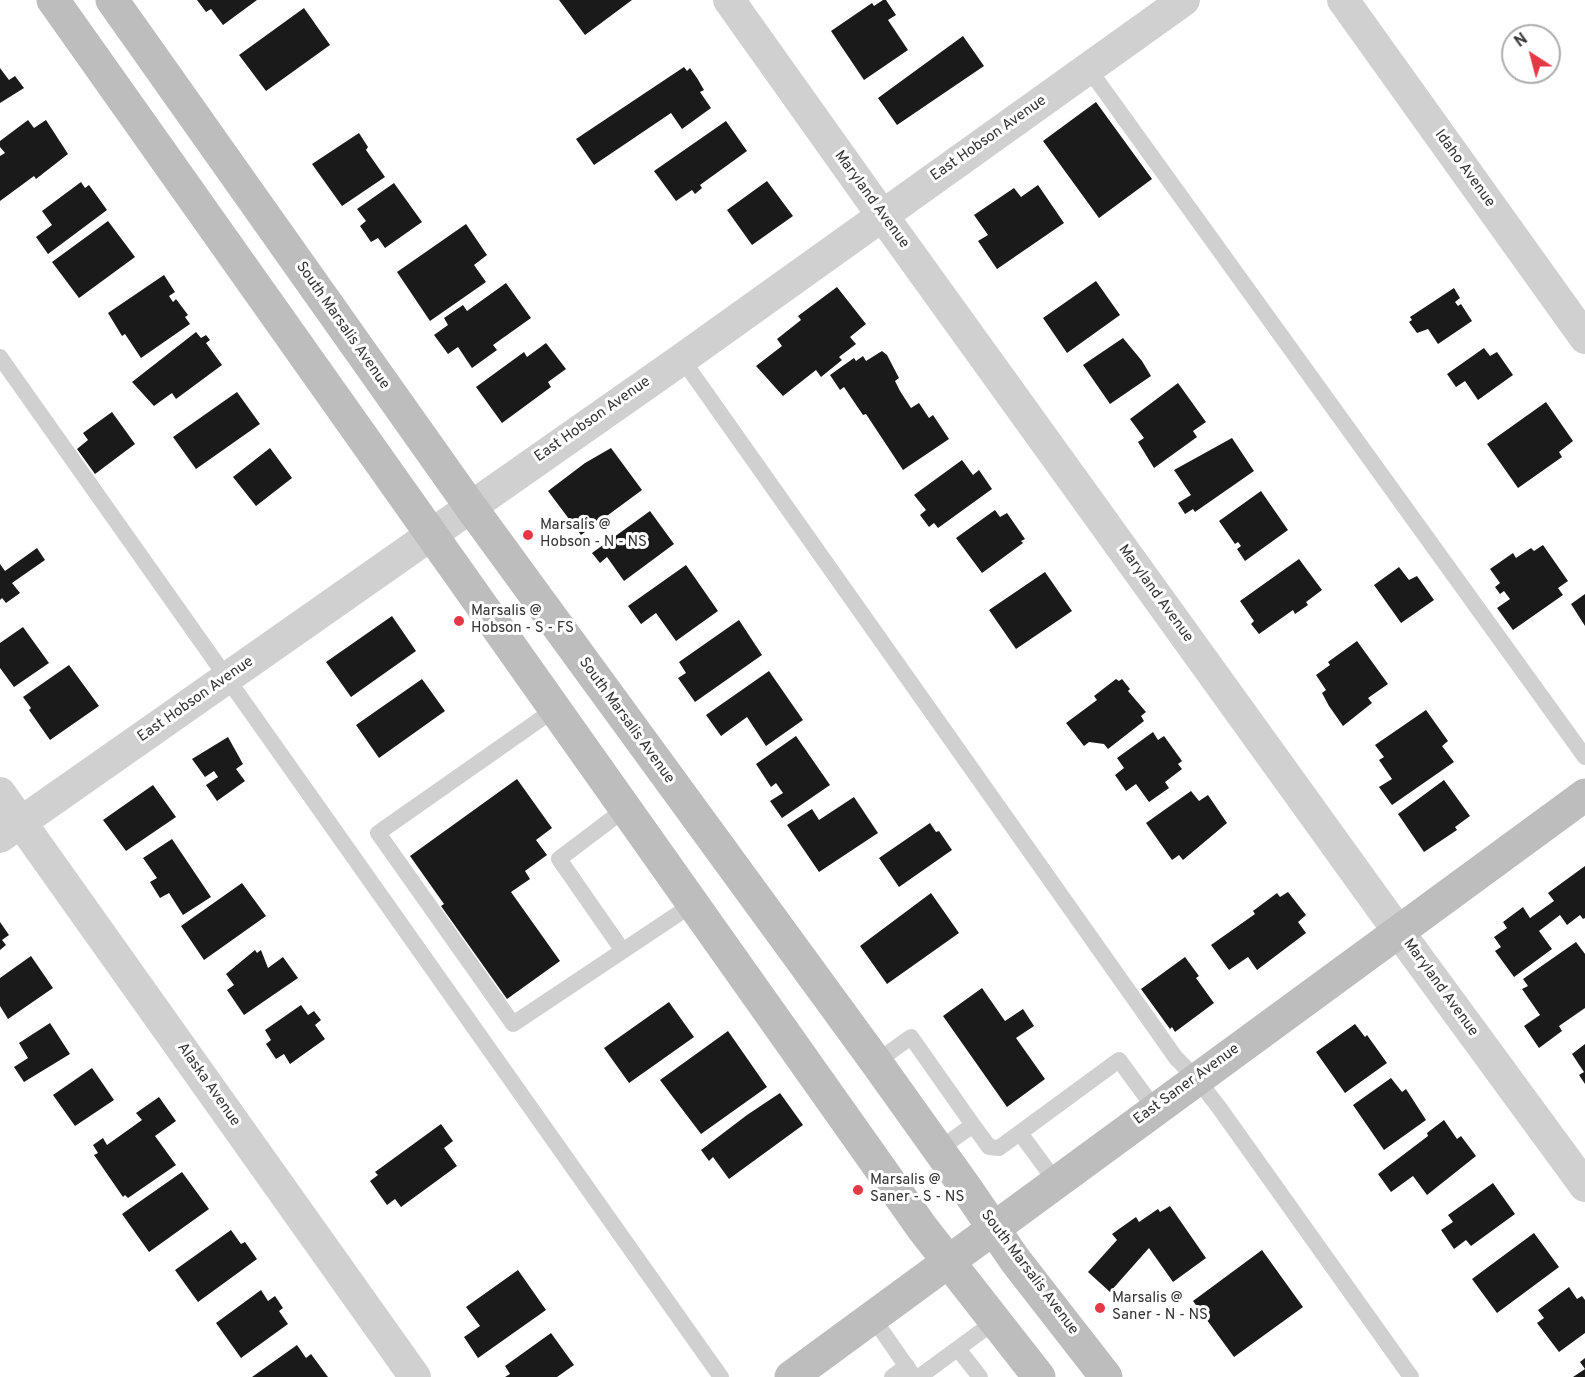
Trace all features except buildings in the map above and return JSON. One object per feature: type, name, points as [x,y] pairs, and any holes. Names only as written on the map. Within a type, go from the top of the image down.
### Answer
[{"type":"main road","points":[[53,0],[910,1212],[1039,1377]]},
{"type":"main road","name":"South Marsalis Avenue","points":[[112,0],[470,506],[876,1062],[1015,1260],[1106,1377]]},
{"type":"main road","name":"East Saner Avenue","points":[[797,1375],[1196,1078],[1585,795]]},
{"type":"street","name":"Maryland Avenue","points":[[729,0],[1398,931],[1585,1186]]},
{"type":"street","name":"East Hobson Avenue","points":[[10,830],[682,359],[1184,0]]},
{"type":"street","name":"Idaho Avenue","points":[[1343,0],[1585,338]]},
{"type":"street","name":"Alaska Avenue","points":[[0,793],[10,830],[415,1377]]},
{"type":"lane","points":[[1088,68],[1585,757]]},
{"type":"lane","points":[[0,357],[721,1377]]},
{"type":"lane","points":[[682,359],[1169,1048],[1196,1078],[1411,1377]]},
{"type":"lane","points":[[555,709],[378,833],[513,1024],[693,903]]},
{"type":"lane","points":[[623,951],[559,859],[625,808]]},
{"type":"lane","points":[[876,1062],[911,1037],[989,1147],[999,1148],[1119,1060],[1155,1109]]},
{"type":"lane","points":[[938,1150],[973,1125]]},
{"type":"lane","points":[[1020,1133],[1056,1182]]},
{"type":"lane","points":[[873,1318],[913,1373]]},
{"type":"lane","points":[[892,1377],[913,1373],[958,1349],[994,1322]]},
{"type":"lane","points":[[958,1349],[980,1377]]},
{"type":"place","name":"Marsalis @ Hobson - N - NS","points":[[528,535]]},
{"type":"place","name":"Marsalis @ Hobson - S - FS","points":[[459,621]]},
{"type":"place","name":"Marsalis @ Saner - S - NS","points":[[858,1190]]},
{"type":"place","name":"Marsalis @ Saner - N - NS","points":[[1100,1308]]}]
